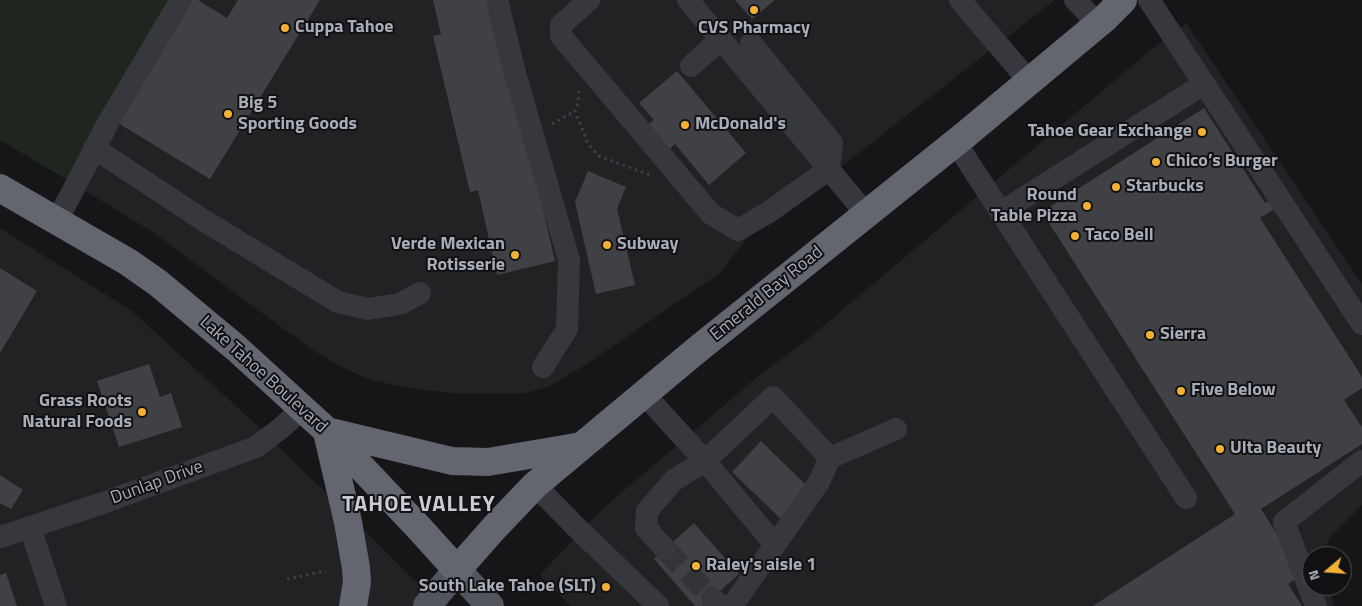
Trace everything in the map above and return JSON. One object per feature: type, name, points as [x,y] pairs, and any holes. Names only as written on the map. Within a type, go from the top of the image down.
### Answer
[{"type":"highway","name":"Emerald Bay Road","points":[[458,570],[494,528],[536,485],[698,349],[867,215],[1030,81],[1098,24],[1123,0]]},
{"type":"highway","name":"Lake Tahoe Boulevard","points":[[0,188],[128,262],[158,283],[236,348],[327,431],[458,570]]},
{"type":"highway","points":[[353,606],[358,582],[356,568],[348,522],[327,431],[452,461],[488,462],[583,446]]},
{"type":"main road","name":"Emerald Bay Road","points":[[427,606],[458,570]]},
{"type":"main road","name":"Lake Tahoe Boulevard","points":[[458,570],[490,606]]},
{"type":"street","points":[[57,221],[109,120],[181,0]]},
{"type":"street","points":[[497,0],[515,73],[570,260],[566,328],[543,367]]},
{"type":"street","points":[[589,0],[561,25],[561,36],[711,214],[738,230],[769,212],[829,169]]},
{"type":"street","points":[[688,0],[721,39],[743,50],[829,169],[867,215]]},
{"type":"street","points":[[960,0],[1030,81]]},
{"type":"street","points":[[1075,0],[1098,24]]},
{"type":"street","points":[[1149,0],[1362,324]]},
{"type":"street","points":[[691,66],[721,39]]},
{"type":"street","points":[[1001,212],[1204,84]]},
{"type":"street","points":[[956,142],[1186,498]]},
{"type":"street","points":[[94,148],[203,220],[338,302],[368,309],[400,304],[420,293]]},
{"type":"street","points":[[644,394],[705,461],[775,545]]},
{"type":"street","points":[[665,549],[646,528],[648,511],[674,480],[705,461],[773,397],[830,458]]},
{"type":"street","name":"Dunlap Drive","points":[[0,537],[126,495],[256,447],[302,409]]},
{"type":"street","points":[[721,603],[775,545],[819,482],[830,458],[896,429]]},
{"type":"street","points":[[1316,606],[1284,522],[1362,461]]},
{"type":"street","points":[[536,485],[577,528],[658,606]]},
{"type":"street","points":[[30,527],[56,606]]},
{"type":"path","points":[[533,134],[575,111]]},
{"type":"path","points":[[287,580],[326,571]]},
{"type":"shaded area","points":[[0,0],[176,0],[69,181],[0,140]]},
{"type":"shaded area","points":[[176,0],[1055,0],[815,187],[759,223],[720,273],[587,364],[550,386],[527,393],[460,394],[407,388],[372,380],[343,368],[311,349],[151,231],[69,181]]},
{"type":"shaded area","points":[[1186,23],[1362,284],[1362,505],[1331,536],[1325,546],[1302,546],[1302,596],[1332,596],[1334,606],[571,606],[540,575],[601,510],[763,372],[802,344],[1147,53]]},
{"type":"shaded area","points":[[0,228],[132,311],[260,428],[441,606],[0,606]]},
{"type":"building","points":[[186,0],[198,0],[227,18],[238,0],[320,0],[210,179],[113,120]]},
{"type":"building","points":[[433,0],[494,0],[555,261],[497,275],[478,190],[470,192],[433,36],[441,34]]},
{"type":"building","name":"CVS Pharmacy","points":[[735,0],[775,0],[752,19]]},
{"type":"building","name":"McDonald's","points":[[677,71],[746,153],[709,185],[675,144],[664,154],[642,129],[654,120],[639,103]]},
{"type":"building","points":[[1204,108],[1265,203],[1276,196],[1282,204],[1260,218],[1362,377],[1362,388],[1344,400],[1362,427],[1362,444],[1261,509],[1302,572],[1302,575],[1288,584],[1302,606],[1093,606],[1235,514],[1042,212]]},
{"type":"building","points":[[588,171],[626,187],[617,209],[635,285],[596,294],[575,202]]},
{"type":"building","points":[[0,268],[37,291],[0,353]]},
{"type":"building","name":"Grass Roots Natural Foods","points":[[149,364],[160,397],[171,393],[182,427],[119,447],[97,381]]},
{"type":"building","name":"Raley's aisle 1","points":[[761,441],[810,489],[781,519],[732,472]]},
{"type":"building","points":[[0,475],[23,490],[11,509],[0,503]]},
{"type":"building","name":"Raley's aisle 1","points":[[694,523],[739,574],[703,606],[695,606],[654,559]]},
{"type":"building","points":[[6,573],[17,606],[0,606],[0,575]]},
{"type":"tunnel","points":[[665,549],[712,598]]},
{"type":"place","name":"CVS Pharmacy","points":[[754,10]]},
{"type":"place","name":"Cuppa Tahoe","points":[[285,28]]},
{"type":"place","name":"Big 5 Sporting Goods","points":[[228,114]]},
{"type":"place","name":"McDonald's","points":[[685,125]]},
{"type":"place","name":"Tahoe Gear Exchange","points":[[1202,132]]},
{"type":"place","name":"Chico’s Burger","points":[[1156,162]]},
{"type":"place","name":"Starbucks","points":[[1116,187]]},
{"type":"place","name":"Round Table Pizza","points":[[1087,206]]},
{"type":"place","name":"Taco Bell","points":[[1075,236]]},
{"type":"place","name":"Subway","points":[[607,245]]},
{"type":"place","name":"Verde Mexican Rotisserie","points":[[515,255]]},
{"type":"place","name":"Sierra","points":[[1150,335]]},
{"type":"place","name":"Five Below","points":[[1181,391]]},
{"type":"place","name":"Grass Roots Natural Foods","points":[[142,412]]},
{"type":"place","name":"Ulta Beauty","points":[[1220,449]]},
{"type":"place","name":"Raley's aisle 1","points":[[696,566]]},
{"type":"place","name":"South Lake Tahoe (SLT)","points":[[606,587]]},
{"type":"district","name":"TAHOE VALLEY","points":[[419,506]]}]
